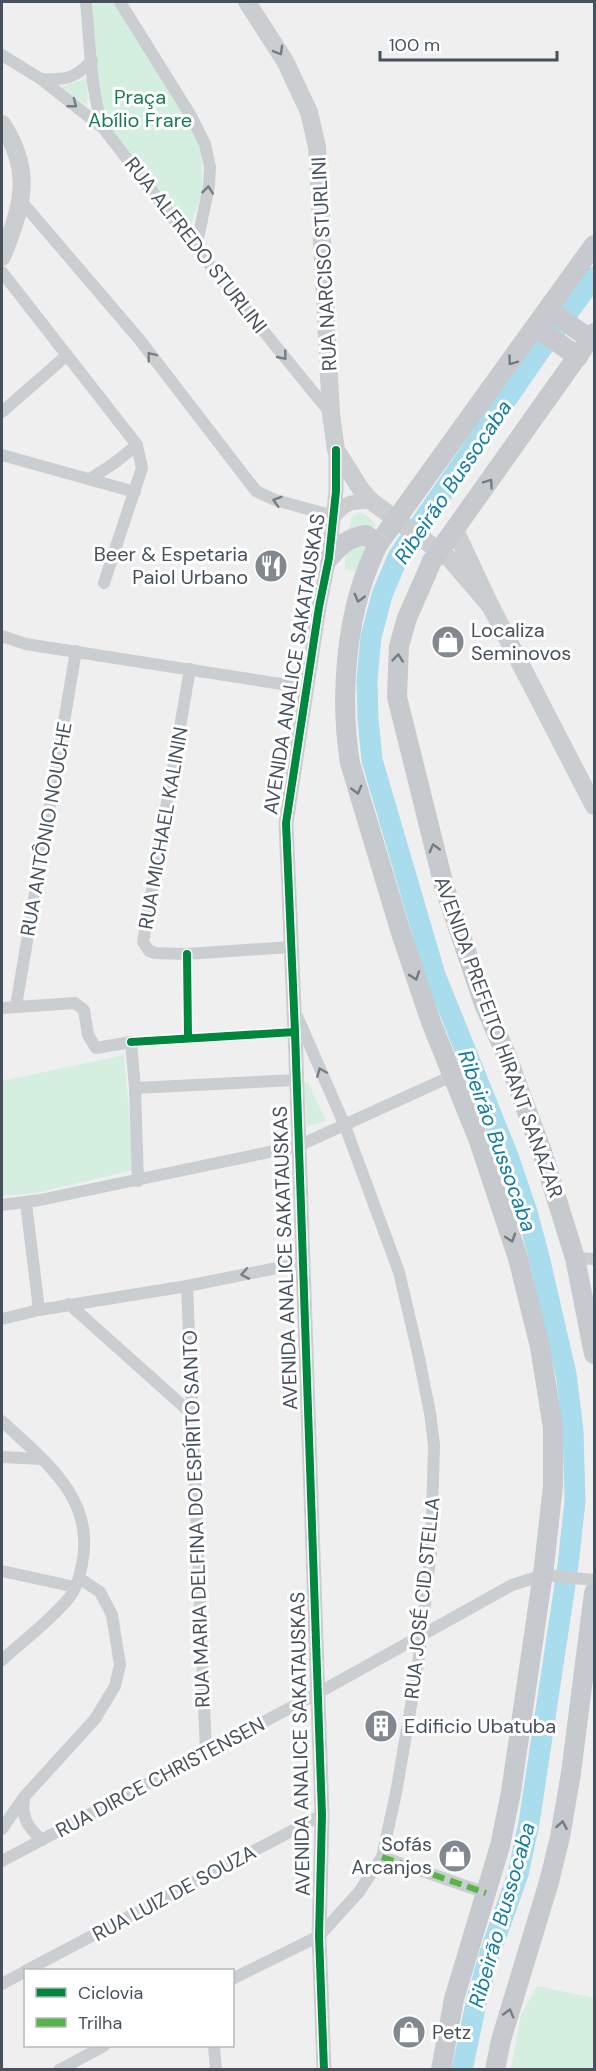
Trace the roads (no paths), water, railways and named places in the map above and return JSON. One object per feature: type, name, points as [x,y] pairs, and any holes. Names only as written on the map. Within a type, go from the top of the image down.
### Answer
[{"type":"main road","name":"RUA NARCISO STURLINI","points":[[248,2],[279,50],[290,72],[309,112],[317,147],[331,414],[336,450],[371,501],[440,550],[491,607]]},
{"type":"main road","points":[[2,124],[21,162],[23,178],[21,201],[2,257]]},
{"type":"main road","points":[[441,2070],[454,1999],[500,1846],[511,1792],[547,1575],[553,1486],[553,1428],[544,1369],[518,1258],[479,1141],[431,1022],[400,933],[350,763],[345,734],[344,693],[347,659],[357,605],[372,556],[379,543],[398,522],[552,312],[594,245]]},
{"type":"main road","points":[[552,312],[589,335]]},
{"type":"main road","points":[[539,329],[573,353]]},
{"type":"main road","name":"AVENIDA PREFEITO HIRANT SANAZAR","points":[[589,335],[573,353],[432,561],[407,618],[399,646],[397,697],[400,716],[455,922],[542,1152],[575,1258],[594,1354]]},
{"type":"main road","points":[[455,530],[491,607],[594,806]]},
{"type":"main road","points":[[329,558],[340,545],[353,537],[365,535],[379,543]]},
{"type":"main road","points":[[495,2070],[501,2040],[549,1882],[560,1837],[571,1773],[587,1586]]},
{"type":"street","name":"RUA ALFREDO STURLINI","points":[[86,2],[100,118],[104,129],[196,248],[331,414]]},
{"type":"street","points":[[120,2],[186,107],[205,144],[210,167],[196,248]]},
{"type":"street","points":[[2,55],[41,79],[104,129]]},
{"type":"street","points":[[41,79],[60,80],[74,77],[92,61]]},
{"type":"street","points":[[21,201],[139,339],[256,491],[275,500],[334,516]]},
{"type":"street","points":[[2,272],[137,445],[142,468],[104,583]]},
{"type":"street","points":[[2,412],[66,356]]},
{"type":"street","points":[[90,479],[137,445]]},
{"type":"street","name":"AVENIDA ANALICE SAKATAUSKAS","points":[[324,2070],[319,1936],[322,1815],[286,823],[319,607],[329,558],[334,516],[336,450]]},
{"type":"street","points":[[2,455],[135,492]]},
{"type":"street","name":"AVENIDA ANALICE SAKATAUSKAS","points":[[334,516],[344,505],[371,501]]},
{"type":"street","points":[[2,636],[26,644],[307,688]]},
{"type":"street","name":"RUA ANTÔNIO NOUCHE","points":[[16,1006],[76,651]]},
{"type":"street","name":"RUA MICHAEL KALININ","points":[[190,669],[143,942],[149,951],[155,953],[187,954],[290,947]]},
{"type":"street","points":[[2,1008],[70,1003],[84,1010],[88,1035],[96,1048],[131,1042],[138,1181]]},
{"type":"street","name":"RUA JOSÉ CID STELLA","points":[[293,1008],[345,1126],[392,1249],[418,1353],[434,1445],[431,1551],[422,1634],[396,1793],[382,1857],[359,1892],[319,1936]]},
{"type":"street","points":[[2,1205],[26,1203],[138,1181],[298,1146],[454,1075]]},
{"type":"street","points":[[135,1088],[296,1080]]},
{"type":"street","points":[[26,1203],[39,1310]]},
{"type":"street","points":[[575,1258],[594,1259]]},
{"type":"street","points":[[2,1319],[69,1304],[187,1286],[302,1263]]},
{"type":"street","name":"RUA MARIA DELFINA DO ESPÍRITO SANTO","points":[[187,1286],[206,1752]]},
{"type":"street","points":[[69,1304],[193,1415]]},
{"type":"street","points":[[2,1420],[42,1459],[70,1492],[82,1516],[85,1552],[77,1582],[70,1597],[2,1660]]},
{"type":"street","points":[[2,1457],[42,1459]]},
{"type":"street","points":[[2,1571],[77,1582],[100,1593],[112,1616],[120,1665],[115,1686],[95,1719],[24,1797],[2,1829]]},
{"type":"street","points":[[547,1575],[587,1586],[594,1580]]},
{"type":"street","name":"RUA DIRCE CHRISTENSEN","points":[[2,1861],[318,1693],[512,1585],[547,1575]]},
{"type":"street","points":[[24,1797],[23,1809],[26,1821],[32,1831],[42,1839]]},
{"type":"street","name":"RUA LUIZ DE SOUZA","points":[[30,1969],[322,1815]]},
{"type":"street","points":[[382,1857],[486,1893]]},
{"type":"street","points":[[234,1978],[319,1936]]},
{"type":"street","name":"RUA LUIZ DE SOUZA","points":[[2,1984],[24,1972]]},
{"type":"street","points":[[59,2070],[102,2047]]},
{"type":"street","points":[[214,2047],[216,2070]]},
{"type":"waterway","name":"Ribeirão Bussocaba","points":[[462,2070],[477,1999],[489,1956],[518,1874],[529,1823],[568,1565],[575,1501],[573,1431],[566,1374],[527,1212],[508,1156],[435,975],[372,760],[367,680],[371,637],[382,595],[398,557],[539,352],[594,277]]},
{"type":"place","name":"Beer & Espetaria Paiol Urbano","points":[[271,566]]},
{"type":"place","name":"Localiza Seminovos","points":[[448,642]]},
{"type":"place","name":"Edificio Ubatuba","points":[[381,1726]]},
{"type":"place","name":"Sofás Arcanjos","points":[[455,1856]]},
{"type":"place","name":"Petz","points":[[409,2032]]},
{"type":"park label","name":"Praça Abílio Frare","points":[[140,108]]}]
